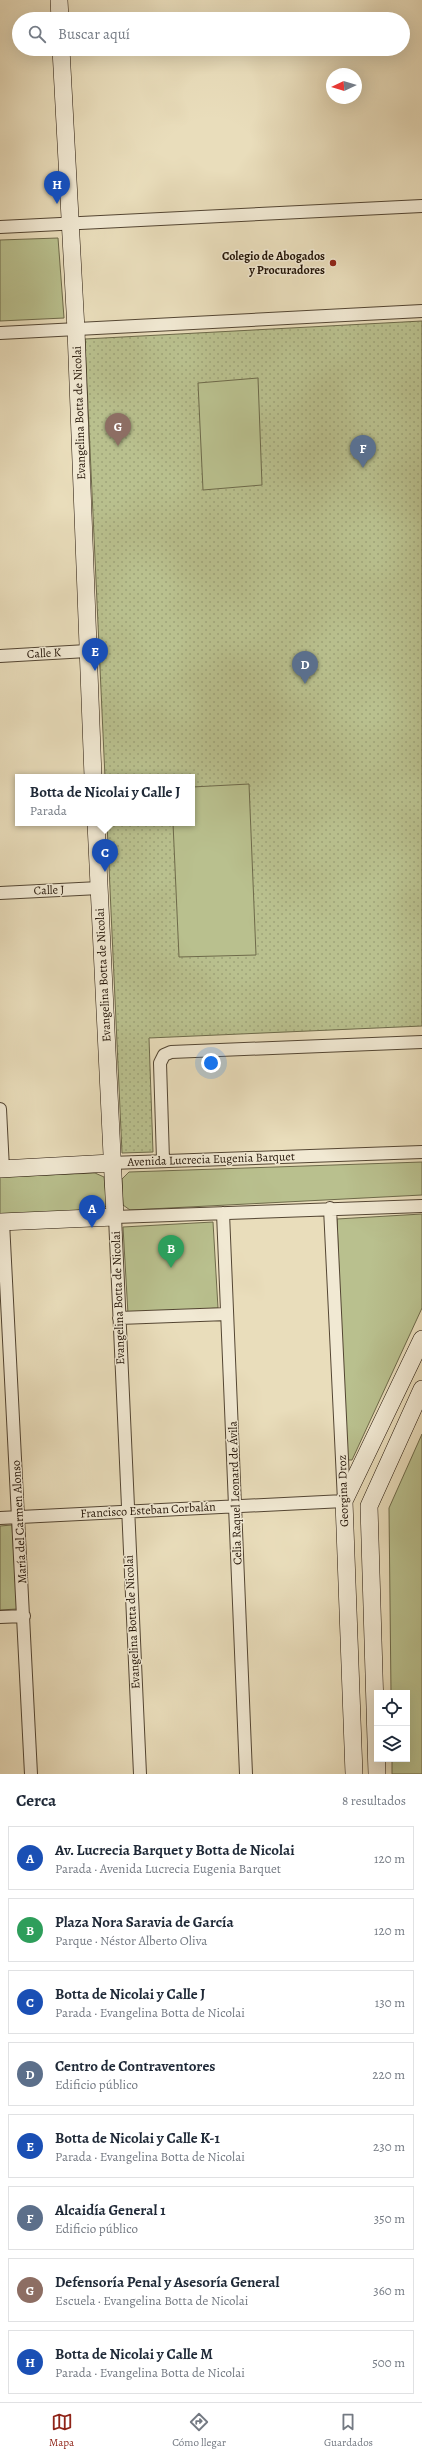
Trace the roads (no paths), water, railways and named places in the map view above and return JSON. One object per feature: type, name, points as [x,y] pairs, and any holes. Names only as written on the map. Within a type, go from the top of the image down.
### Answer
[{"type":"street","points":[[59,0],[60,12]]},
{"type":"street","name":"Evangelina Botta de Nicolai","points":[[61,56],[76,330],[87,651],[94,774]]},
{"type":"street","points":[[0,227],[422,206]]},
{"type":"street","points":[[0,333],[422,311]]},
{"type":"street","name":"Calle K","points":[[0,656],[87,651]]},
{"type":"street","name":"Evangelina Botta de Nicolai","points":[[96,826],[140,1774]]},
{"type":"street","name":"Calle J","points":[[0,893],[98,888]]},
{"type":"street","points":[[163,1160],[160,1063],[164,1055],[171,1052],[422,1042]]},
{"type":"street","points":[[0,1109],[1,1169]]},
{"type":"street","name":"Avenida Lucrecia Eugenia Barquet","points":[[1,1169],[163,1160],[422,1152]]},
{"type":"street","points":[[2,1222],[330,1208],[422,1206]]},
{"type":"street","name":"Georgina Droz","points":[[330,1208],[344,1501],[354,1774]]},
{"type":"street","name":"Celia Raquel Leonard de Ávila","points":[[223,1213],[246,1774]]},
{"type":"street","name":"María del Carmen Alonso","points":[[2,1222],[19,1517],[31,1774]]},
{"type":"street","points":[[120,1318],[227,1314]]},
{"type":"street","points":[[344,1501],[422,1339]]},
{"type":"street","name":"Georgina Droz","points":[[377,1774],[369,1506],[422,1389]]},
{"type":"street","name":"Francisco Esteban Corbalán","points":[[0,1518],[344,1501]]},
{"type":"street","points":[[0,1617],[24,1616]]},
{"type":"place","name":"Botta de Nicolai y Calle M","points":[[57,204]]},
{"type":"place","name":"Colegio de Abogados y Procuradores","points":[[333,263]]},
{"type":"place","name":"Defensoría Penal y Asesoría General","points":[[118,446]]},
{"type":"place","name":"Alcaidía General 1","points":[[363,468]]},
{"type":"place","name":"Botta de Nicolai y Calle K-1","points":[[95,671]]},
{"type":"place","name":"Centro de Contraventores","points":[[305,684]]},
{"type":"place","name":"Botta de Nicolai y Calle J","points":[[105,872]]},
{"type":"place","name":"Av. Lucrecia Barquet y Botta de Nicolai","points":[[92,1228]]},
{"type":"place","name":"Plaza Nora Saravia de García","points":[[171,1268]]}]
